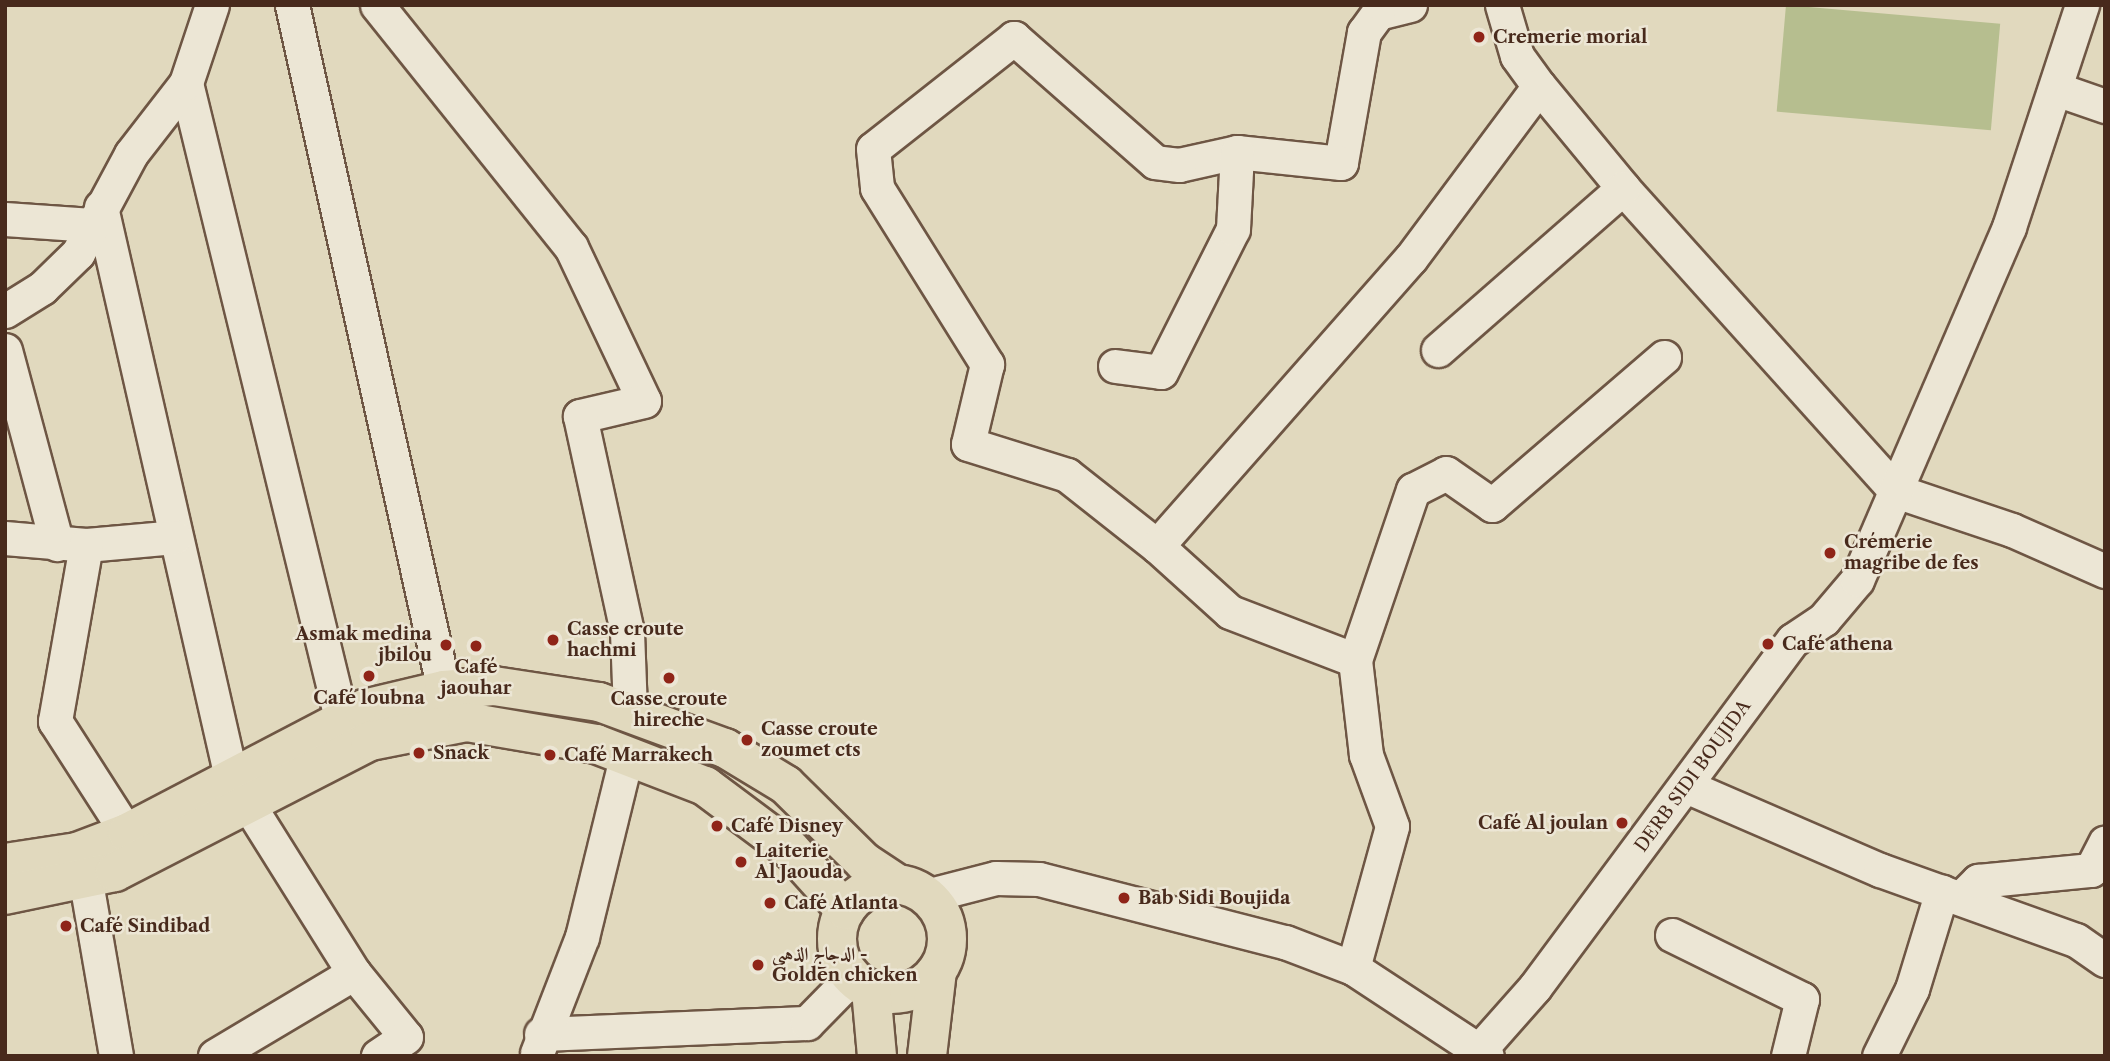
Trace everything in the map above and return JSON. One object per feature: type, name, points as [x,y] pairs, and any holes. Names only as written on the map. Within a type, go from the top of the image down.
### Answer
[{"type":"main road","points":[[5,895],[86,882],[237,792],[341,718],[444,690],[518,687],[631,711],[696,735],[769,773],[864,862],[912,890],[947,931],[937,971],[928,1056]]},
{"type":"main road","points":[[5,863],[77,852],[370,741],[447,723],[536,730],[627,754],[724,797],[791,850],[845,910]]},
{"type":"main road","points":[[877,1056],[862,984],[837,945],[845,910],[878,886],[912,890]]},
{"type":"main road","points":[[862,984],[907,992],[937,971]]},
{"type":"street","points":[[5,311],[68,266],[131,153],[186,83],[212,5]]},
{"type":"street","points":[[292,5],[444,690]]},
{"type":"street","points":[[377,5],[571,247],[644,401],[580,416],[628,632],[631,711]]},
{"type":"street","points":[[1355,660],[1230,612],[1157,546],[1067,475],[968,444],[987,364],[877,188],[873,149],[1013,38],[1155,162],[1179,165],[1237,152],[1341,163],[1364,32],[1378,13],[1410,5]]},
{"type":"street","points":[[1502,5],[1517,56],[1539,86],[1622,188],[1896,491],[2105,571]]},
{"type":"street","name":"DERB SIDI BOUJIDA","points":[[1481,1054],[1688,787],[1793,640],[1824,619],[1857,580],[1946,384],[2059,90],[2082,5]]},
{"type":"street","points":[[186,83],[341,718]]},
{"type":"street","points":[[1157,546],[1410,258],[1539,86]]},
{"type":"street","points":[[2059,90],[2105,106]]},
{"type":"street","points":[[1115,366],[1161,372],[1233,229],[1237,152]]},
{"type":"street","points":[[1438,350],[1622,188]]},
{"type":"street","points":[[5,219],[97,216]]},
{"type":"street","points":[[97,216],[237,792],[354,974],[406,1037],[378,1056]]},
{"type":"street","points":[[5,350],[71,544],[55,721],[127,833]]},
{"type":"street","points":[[1353,968],[1392,826],[1366,755],[1355,660],[1413,490],[1446,473],[1492,505],[1664,357]]},
{"type":"street","points":[[5,538],[71,544],[175,537]]},
{"type":"street","points":[[627,754],[582,937],[539,1045],[807,1023],[862,984]]},
{"type":"street","points":[[1688,787],[1952,894],[2076,940],[2105,960]]},
{"type":"street","points":[[1879,1056],[1912,989],[1952,894],[1978,881],[2091,870],[2105,842]]},
{"type":"street","points":[[912,890],[996,877],[1040,879],[1233,928],[1353,968],[1481,1054]]},
{"type":"street","points":[[86,882],[116,1056]]},
{"type":"street","points":[[1672,934],[1802,999],[1788,1056]]},
{"type":"street","points":[[215,1056],[354,974]]},
{"type":"green space","points":[[1786,5],[2000,24],[1991,130],[1777,112]]},
{"type":"place","name":"Cremerie morial","points":[[1479,37]]},
{"type":"place","name":"Crémerie magribe de fes","points":[[1830,553]]},
{"type":"place","name":"Casse croute hachmi","points":[[553,640]]},
{"type":"place","name":"Café athena","points":[[1768,644]]},
{"type":"place","name":"Asmak medina jbilou","points":[[446,645]]},
{"type":"place","name":"Café jaouhar","points":[[476,646]]},
{"type":"place","name":"Café loubna","points":[[369,676]]},
{"type":"place","name":"Casse croute hireche","points":[[669,678]]},
{"type":"place","name":"Casse croute zoumet cts","points":[[747,740]]},
{"type":"place","name":"Snack","points":[[419,753]]},
{"type":"place","name":"Café Marrakech","points":[[550,755]]},
{"type":"place","name":"Café Al joulan","points":[[1622,823]]},
{"type":"place","name":"Café Disney","points":[[717,826]]},
{"type":"place","name":"Laiterie Al Jaouda","points":[[741,862]]},
{"type":"place","name":"Bab Sidi Boujida","points":[[1124,898]]},
{"type":"place","name":"Café Atlanta","points":[[770,903]]},
{"type":"place","name":"Café Sindibad","points":[[66,926]]},
{"type":"place","name":"الدجاج الذهبي - Golden chicken","points":[[758,965]]}]
